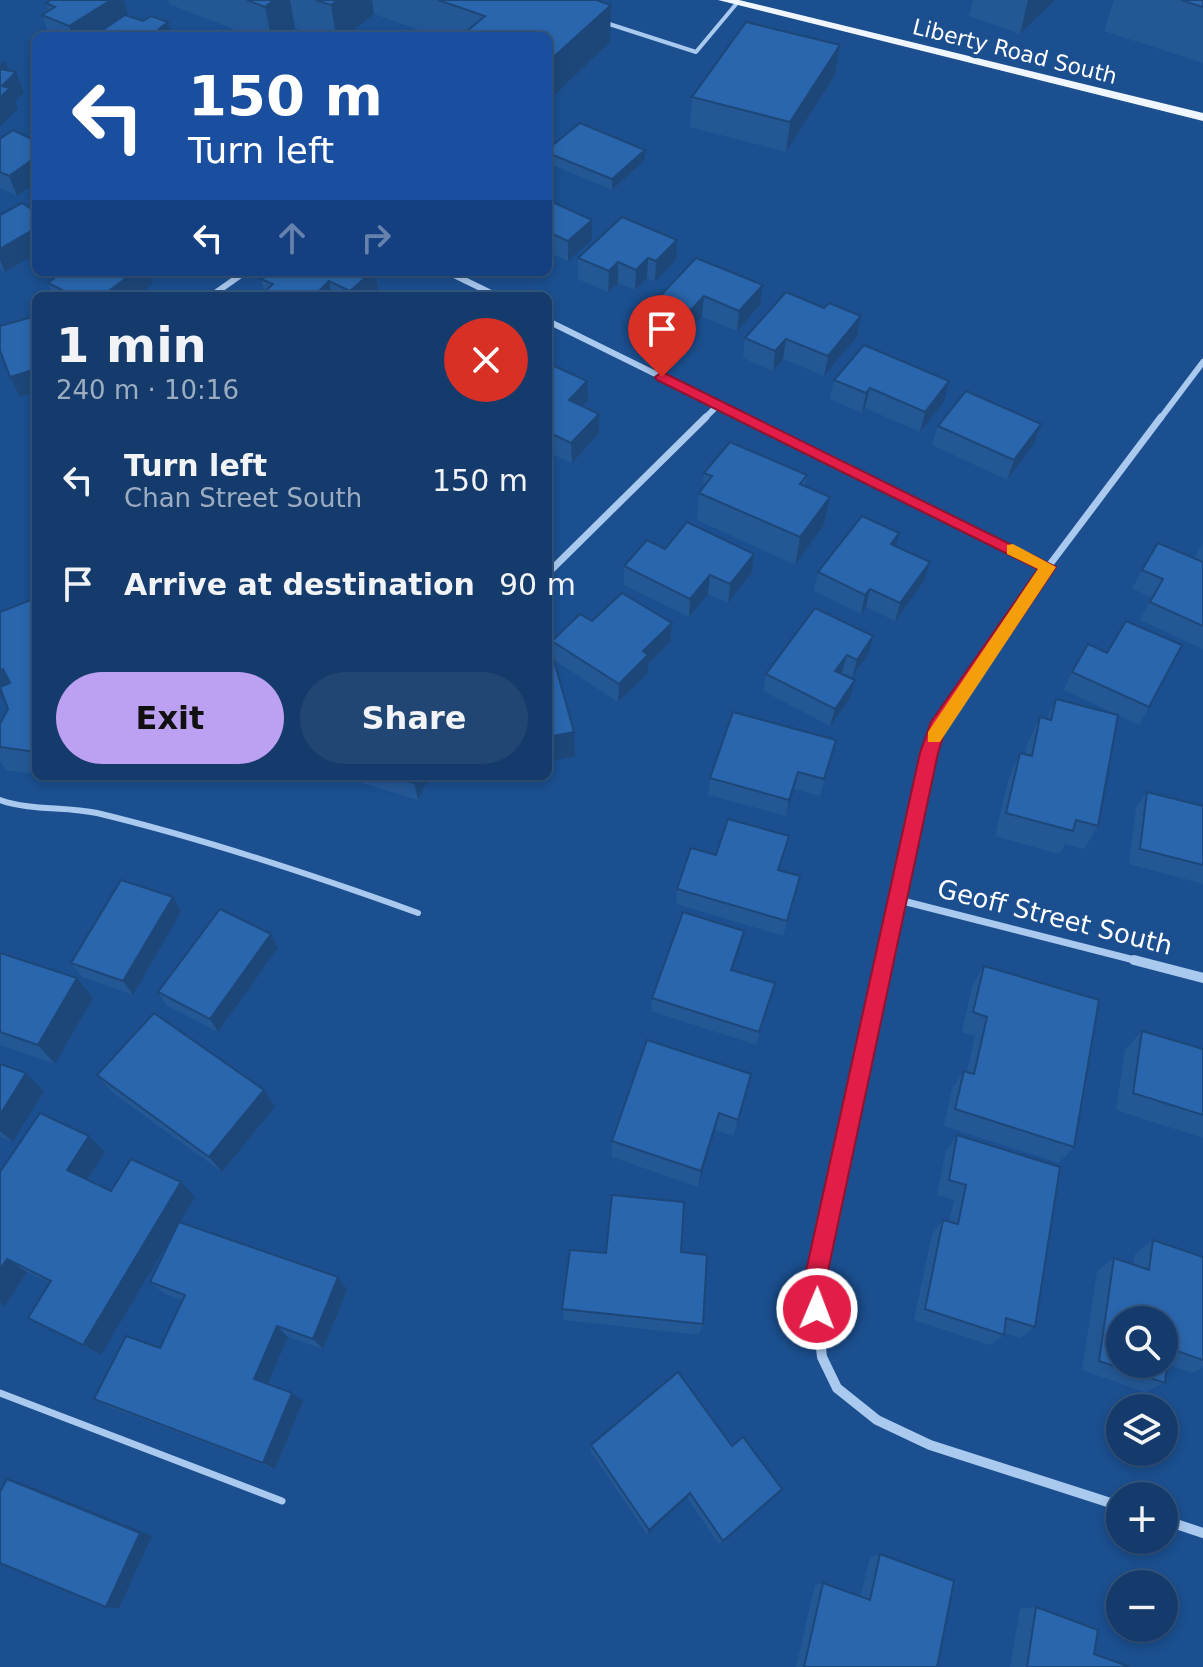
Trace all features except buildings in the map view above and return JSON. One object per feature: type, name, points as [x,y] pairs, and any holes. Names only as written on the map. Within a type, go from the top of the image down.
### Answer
[{"type":"main road","name":"Liberty Road South","points":[[730,2],[1203,117]]},
{"type":"street","points":[[217,292],[239,276]]},
{"type":"street","points":[[456,276],[489,292]]},
{"type":"street","points":[[552,323],[1048,567]]},
{"type":"street","points":[[1106,1502],[930,1445],[877,1420],[837,1388],[822,1357],[814,1285],[895,899],[937,727],[1048,567],[1203,362]]},
{"type":"street","points":[[552,569],[719,404]]},
{"type":"street","name":"Geoff Street South","points":[[895,899],[1203,978]]},
{"type":"street","points":[[1178,1525],[1203,1533]]},
{"type":"lane","points":[[601,22],[696,52],[730,2]]},
{"type":"lane","points":[[0,800],[13,806],[69,807],[223,847],[418,913]]},
{"type":"lane","points":[[0,1393],[282,1501]]},
{"type":"slow traffic","points":[[934,737],[937,727],[1048,567],[1013,550]]},
{"type":"route","points":[[662,377],[1048,567],[937,727],[895,899],[814,1285],[817,1309]]}]
